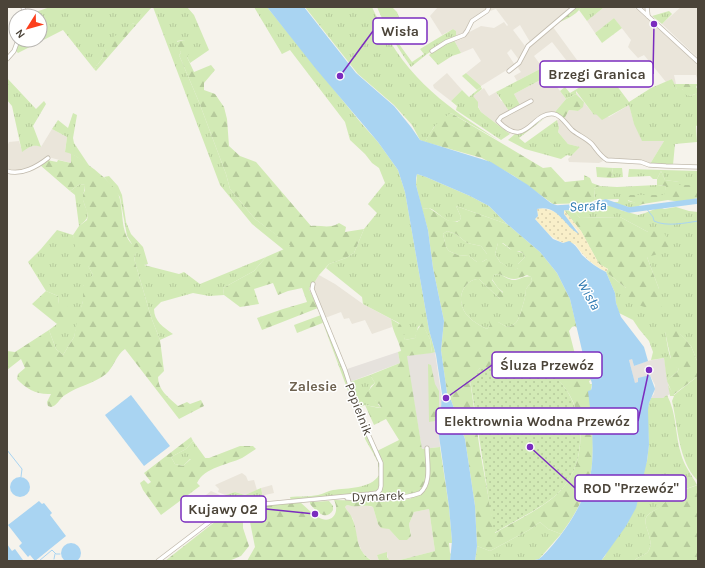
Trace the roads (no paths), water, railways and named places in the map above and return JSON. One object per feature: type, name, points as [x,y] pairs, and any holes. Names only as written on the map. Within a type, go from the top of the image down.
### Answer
[{"type":"street","points":[[432,51],[446,42],[464,34],[472,21],[487,11],[490,7]]},
{"type":"street","points":[[509,71],[519,63],[528,46],[574,7]]},
{"type":"street","points":[[638,7],[698,62]]},
{"type":"street","points":[[647,7],[648,16]]},
{"type":"street","points":[[7,59],[15,48]]},
{"type":"street","points":[[531,101],[501,117],[498,121],[510,130],[519,133],[542,117],[554,114],[588,141],[602,157],[607,160],[641,162],[649,165],[660,166],[698,167]]},
{"type":"street","points":[[7,171],[14,172],[30,168],[48,158]]},
{"type":"street","name":"Popielnik","points":[[158,561],[225,510],[232,507],[331,498],[377,492],[381,486],[381,463],[360,416],[345,370],[312,289],[313,284]]},
{"type":"street","name":"Dymarek","points":[[338,497],[367,499],[388,498],[420,492],[425,487],[428,477],[427,448]]},
{"type":"water","points":[[267,7],[304,7],[356,73],[394,106],[420,140],[491,162],[528,185],[557,208],[564,210],[564,214],[579,234],[556,213],[550,210],[544,208],[537,209],[538,216],[535,219],[553,239],[563,243],[569,241],[582,255],[606,272],[615,293],[616,303],[621,317],[644,347],[648,361],[634,366],[632,359],[629,360],[635,383],[638,382],[638,378],[650,375],[655,389],[649,403],[649,445],[647,461],[636,508],[626,526],[601,561],[531,561],[539,559],[544,555],[566,528],[581,502],[591,474],[593,455],[588,391],[591,390],[592,384],[588,376],[570,299],[557,273],[540,252],[507,224],[489,206],[470,196],[417,174],[416,185],[428,230],[433,268],[444,321],[441,350],[447,393],[465,439],[475,506],[477,546],[475,561],[450,561],[452,541],[449,507],[439,436],[442,394],[436,355],[429,330],[405,192],[398,170],[378,142],[316,69]]},
{"type":"water","points":[[131,395],[170,446],[144,466],[105,415]]},
{"type":"water","points":[[20,477],[27,480],[30,487],[27,494],[20,497],[13,494],[10,487],[13,480]]},
{"type":"water","points":[[39,501],[42,504],[44,503],[52,513],[50,515],[66,536],[35,561],[30,555],[28,557],[19,546],[22,543],[8,525]]},
{"type":"water","points":[[71,543],[78,546],[81,553],[78,560],[71,563],[64,560],[61,553],[64,546]]},
{"type":"water","points":[[7,544],[12,551],[15,549],[23,560],[7,561]]},
{"type":"waterway","name":"Serafa","points":[[551,206],[557,208],[589,206],[606,202],[629,210],[698,201]]},
{"type":"waterway","points":[[646,208],[653,217],[654,221],[659,223],[676,224],[698,221]]},
{"type":"waterway","points":[[7,450],[22,469],[21,477]]},
{"type":"waterway","points":[[39,561],[52,550],[56,554],[60,554]]},
{"type":"waterway","points":[[54,559],[55,554]]},
{"type":"place","name":"Brzegi Granica","points":[[654,24]]},
{"type":"place","name":"Wisła","points":[[340,76]]},
{"type":"place","name":"Elektrownia Wodna Przewóz","points":[[649,370]]},
{"type":"place","name":"Śluza Przewóz","points":[[446,398]]},
{"type":"place","name":"ROD \"Przewóz\"","points":[[530,447]]},
{"type":"place","name":"Kujawy 02","points":[[315,514]]},
{"type":"district","name":"Zalesie","points":[[313,386]]}]
